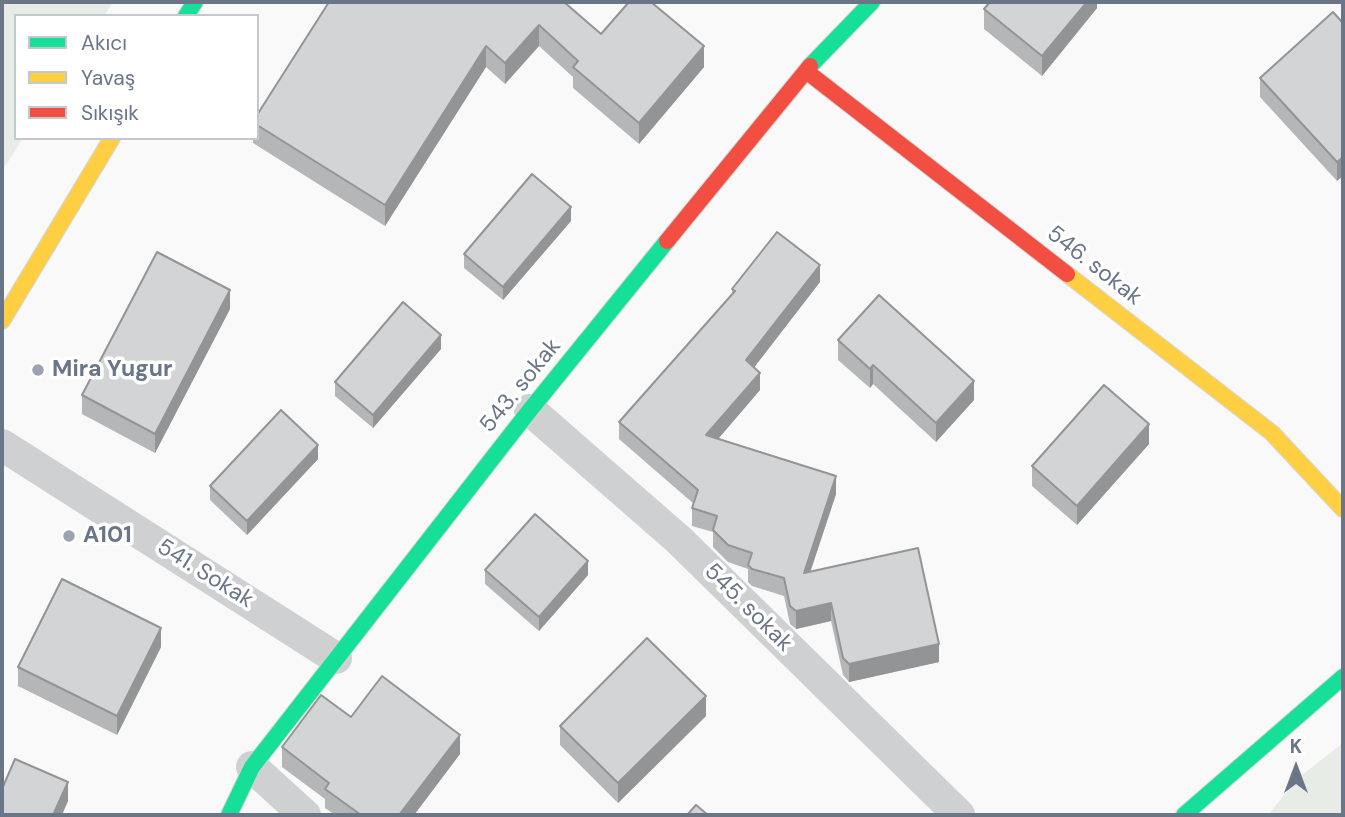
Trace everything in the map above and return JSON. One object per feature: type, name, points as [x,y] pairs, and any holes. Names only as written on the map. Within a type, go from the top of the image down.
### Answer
[{"type":"street","name":"543. sokak","points":[[229,815],[252,766],[530,410],[806,71],[872,2]]},
{"type":"street","name":"546. sokak","points":[[806,71],[1272,433],[1343,509]]},
{"type":"street","points":[[2,321],[111,140]]},
{"type":"street","name":"545. sokak","points":[[530,410],[679,540],[959,815]]},
{"type":"street","name":"541. Sokak","points":[[2,446],[337,657]]},
{"type":"street","points":[[1184,815],[1343,677]]},
{"type":"street","points":[[252,766],[305,815]]},
{"type":"shaded area","points":[[2,2],[113,2],[105,14],[14,14],[14,140],[22,140],[2,171]]},
{"type":"shaded area","points":[[1343,743],[1343,815],[1268,815],[1298,778]]},
{"type":"building","points":[[329,2],[564,2],[601,34],[629,2],[651,2],[704,46],[639,123],[573,67],[578,61],[539,25],[505,63],[486,46],[385,205],[259,126],[259,112]]},
{"type":"building","points":[[990,2],[1087,2],[1042,56],[984,9]]},
{"type":"building","points":[[1333,12],[1343,23],[1343,157],[1337,162],[1260,78]]},
{"type":"building","points":[[532,174],[571,207],[503,287],[464,254]]},
{"type":"building","points":[[777,232],[820,265],[746,360],[760,373],[706,435],[836,476],[804,573],[918,548],[939,644],[849,664],[843,658],[831,603],[796,611],[790,606],[784,578],[752,569],[748,565],[752,553],[728,545],[713,530],[717,516],[692,508],[698,490],[619,422],[735,291],[732,289]]},
{"type":"building","points":[[157,252],[230,290],[155,434],[82,395]]},
{"type":"building","points":[[879,295],[974,381],[936,423],[873,365],[870,369],[838,340]]},
{"type":"building","points":[[403,302],[441,335],[373,415],[335,382]]},
{"type":"building","points":[[1104,385],[1149,424],[1077,506],[1032,466]]},
{"type":"building","points":[[281,410],[318,445],[247,521],[210,486]]},
{"type":"building","points":[[535,514],[588,561],[539,617],[485,570]]},
{"type":"building","points":[[62,579],[161,628],[117,716],[18,667]]},
{"type":"building","points":[[647,638],[706,696],[618,783],[560,726]]},
{"type":"building","points":[[382,676],[460,735],[399,815],[361,815],[325,789],[329,783],[282,747],[321,695],[351,717]]},
{"type":"building","points":[[15,759],[68,782],[53,815],[2,815],[2,789]]},
{"type":"building","points":[[696,805],[708,815],[687,815]]},
{"type":"traffic: fast","points":[[187,14],[195,2]]},
{"type":"traffic: fast","points":[[810,66],[872,2]]},
{"type":"traffic: fast","points":[[229,815],[252,767],[530,410],[667,241]]},
{"type":"traffic: fast","points":[[1184,815],[1343,677]]},
{"type":"traffic: slow","points":[[2,321],[111,140]]},
{"type":"traffic: slow","points":[[1067,274],[1272,433],[1343,509]]},
{"type":"traffic: jam","points":[[667,241],[810,66]]},
{"type":"traffic: jam","points":[[806,71],[1067,274]]},
{"type":"place","name":"Mira Yugur","points":[[38,370]]},
{"type":"place","name":"A101","points":[[69,536]]}]
